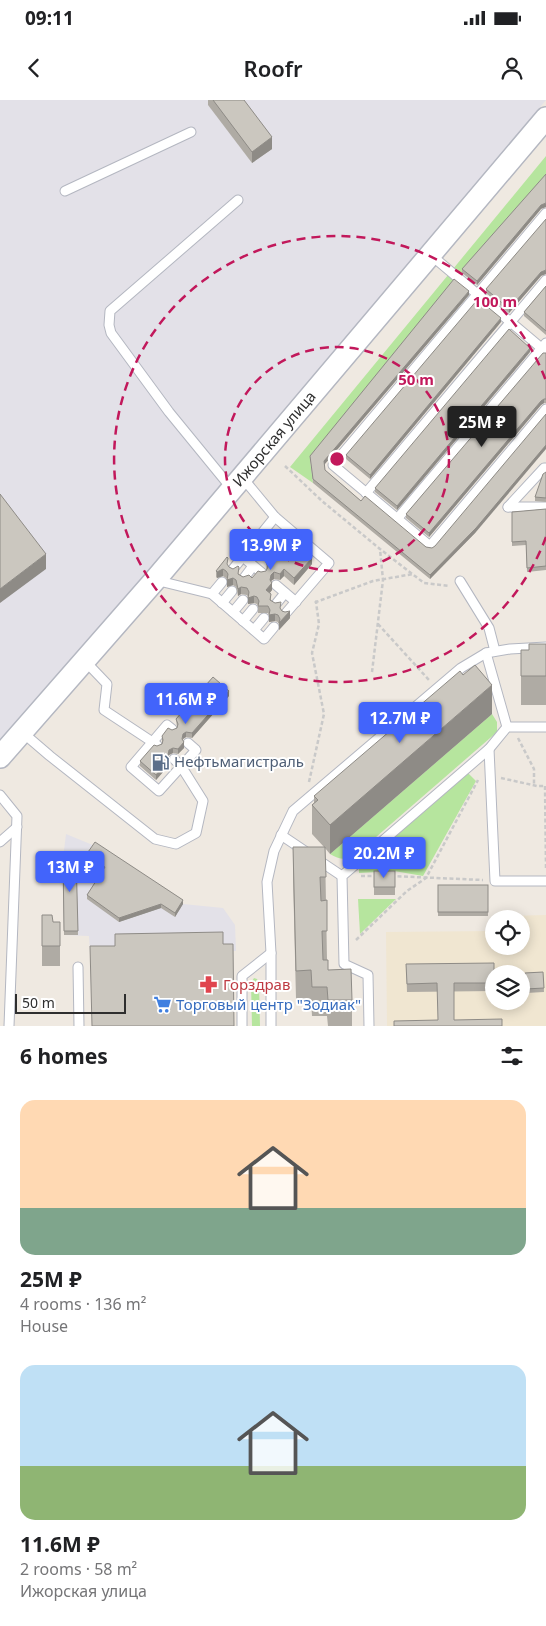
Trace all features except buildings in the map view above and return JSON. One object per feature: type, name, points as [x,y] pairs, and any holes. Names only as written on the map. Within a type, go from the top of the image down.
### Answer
[{"type":"street","name":"Ижорская улица","points":[[0,757],[155,580],[546,118]]},
{"type":"lane","points":[[65,191],[191,132]]},
{"type":"lane","points":[[238,200],[110,311],[109,325],[111,333],[169,412],[237,483],[329,563],[286,613]]},
{"type":"lane","points":[[546,213],[333,465],[430,546],[546,410]]},
{"type":"lane","points":[[397,519],[545,348],[510,322],[430,254]]},
{"type":"lane","points":[[366,492],[546,280]]},
{"type":"lane","points":[[545,467],[508,507],[546,507]]},
{"type":"lane","points":[[233,569],[275,517]]},
{"type":"lane","points":[[243,557],[262,573]]},
{"type":"lane","points":[[244,578],[254,566]]},
{"type":"lane","points":[[155,580],[212,594],[264,639],[274,627]]},
{"type":"lane","points":[[460,581],[489,628],[491,652],[507,727]]},
{"type":"lane","points":[[212,594],[222,582]]},
{"type":"lane","points":[[276,585],[296,602]]},
{"type":"lane","points":[[222,603],[232,591]]},
{"type":"lane","points":[[276,604],[286,593]]},
{"type":"lane","points":[[233,612],[243,600]]},
{"type":"lane","points":[[243,621],[253,609]]},
{"type":"lane","points":[[254,630],[264,618]]},
{"type":"lane","points":[[271,1026],[271,953],[267,882],[274,851],[293,811],[461,668],[491,652],[546,647]]},
{"type":"lane","points":[[85,661],[107,684],[104,710],[155,744]]},
{"type":"lane","points":[[172,729],[168,725],[155,744],[131,767],[159,792],[196,750],[188,743]]},
{"type":"lane","points":[[507,727],[546,727]]},
{"type":"lane","points":[[342,876],[489,749],[507,727]]},
{"type":"lane","points":[[21,732],[154,839],[176,844],[196,833],[203,801],[182,766],[174,759]]},
{"type":"lane","points":[[489,749],[495,881],[546,881]]},
{"type":"lane","points":[[162,773],[169,780]]},
{"type":"lane","points":[[0,795],[17,816],[9,1026]]},
{"type":"lane","points":[[0,842],[17,827]]},
{"type":"lane","points":[[281,836],[342,876]]},
{"type":"lane","points":[[342,876],[344,964],[368,975],[369,1026]]},
{"type":"lane","points":[[242,1026],[242,976],[271,953]]},
{"type":"lane","points":[[78,967],[79,1026]]},
{"type":"path","points":[[285,466],[322,501],[380,549],[424,582],[449,586],[460,581]]},
{"type":"path","points":[[372,672],[383,580],[380,549]]},
{"type":"path","points":[[316,602],[373,581],[414,574]]},
{"type":"path","points":[[304,593],[316,602],[319,624],[312,653],[324,714],[304,801]]},
{"type":"path","points":[[378,624],[437,689]]},
{"type":"path","points":[[507,727],[517,735],[534,769],[534,785]]},
{"type":"path","points":[[344,951],[407,891],[426,878],[489,759]]},
{"type":"path","points":[[490,776],[545,786],[546,871]]},
{"type":"path","points":[[342,876],[379,876]]},
{"type":"path","points":[[389,876],[495,881]]},
{"type":"shaded area","points":[[0,100],[546,100],[496,162],[198,515],[0,744]]},
{"type":"shaded area","points":[[66,834],[95,846],[183,904],[223,908],[235,925],[236,951],[90,953],[89,936],[64,935],[63,859]]},
{"type":"shaded area","points":[[530,915],[546,915],[546,1026],[387,1026],[386,932],[485,931],[485,955],[530,955]]},
{"type":"green space","points":[[546,156],[546,178],[464,271],[310,460],[313,483],[290,467]]},
{"type":"green space","points":[[492,714],[497,722],[497,732],[353,857],[341,858],[330,854]]},
{"type":"green space","points":[[467,772],[476,781],[423,876],[394,871],[359,873],[359,866]]},
{"type":"green space","points":[[358,899],[396,899],[360,934]]},
{"type":"green space","points":[[254,978],[259,983],[260,1026],[252,1026],[251,983]]},
{"type":"place","name":"Нефтьмагистраль","points":[[160,762]]},
{"type":"place","name":"Горздрав","points":[[209,985]]},
{"type":"place","name":"Торговый центр \"Зодиак\"","points":[[162,1005]]}]
